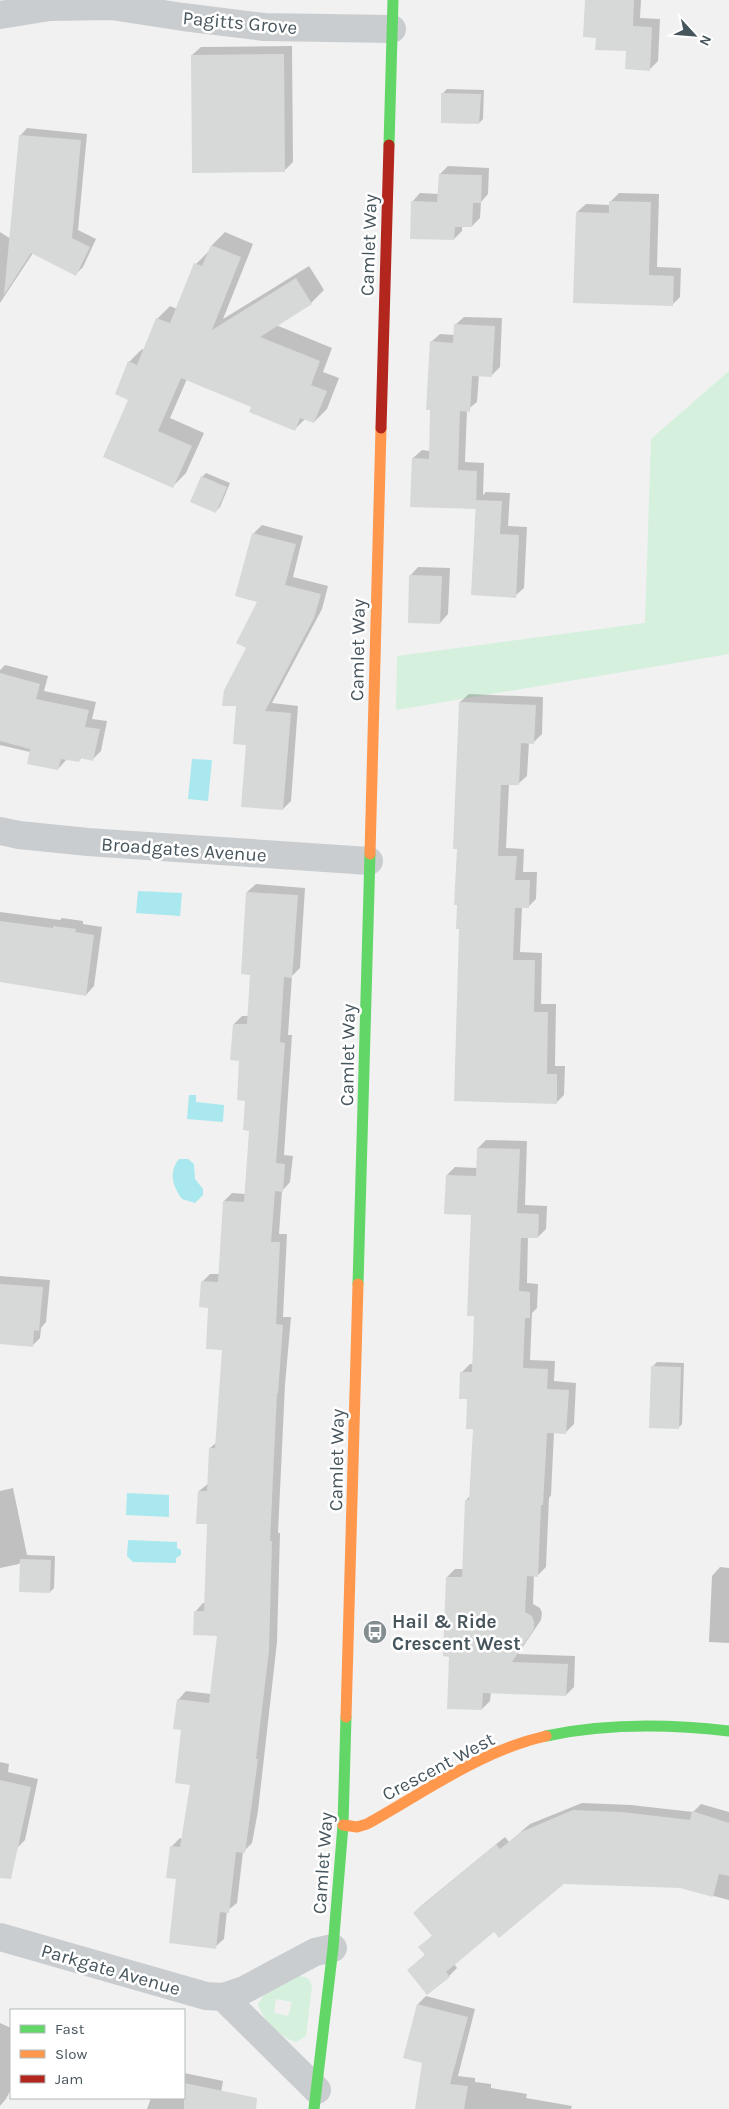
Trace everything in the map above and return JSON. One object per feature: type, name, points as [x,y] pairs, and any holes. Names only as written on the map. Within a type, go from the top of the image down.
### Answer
[{"type":"street","name":"Camlet Way","points":[[316,2100],[333,1948],[343,1825],[393,0]]},
{"type":"street","name":"Pagitts Grove","points":[[0,15],[50,7],[111,6],[264,27],[392,29]]},
{"type":"street","name":"Broadgates Avenue","points":[[0,831],[19,836],[88,842],[370,861]]},
{"type":"street","name":"Crescent West","points":[[343,1825],[357,1826],[367,1824],[477,1761],[518,1744],[604,1727],[665,1724],[729,1731]]},
{"type":"street","name":"Parkgate Avenue","points":[[0,1937],[206,1996],[222,1997],[244,1990],[315,1952],[333,1948]]},
{"type":"street","points":[[222,1997],[316,2100]]},
{"type":"green space","points":[[729,371],[729,654],[396,710],[397,656],[645,623],[651,439]]},
{"type":"green space","points":[[295,1976],[308,1978],[312,1986],[306,2036],[296,2042],[284,2037],[273,2028],[258,2004],[264,1995]],"holes":[[[276,1999],[292,2002],[288,2016],[274,2013]]]},
{"type":"water","points":[[192,759],[212,760],[208,801],[188,799]]},
{"type":"water","points":[[138,891],[182,893],[180,916],[136,913]]},
{"type":"water","points":[[189,1095],[196,1095],[196,1102],[224,1105],[223,1122],[187,1119]]},
{"type":"water","points":[[179,1159],[188,1159],[194,1164],[195,1179],[203,1189],[203,1195],[195,1203],[182,1199],[176,1190],[173,1174]]},
{"type":"water","points":[[127,1493],[169,1495],[169,1517],[126,1515]]},
{"type":"water","points":[[128,1540],[177,1542],[177,1548],[181,1550],[181,1555],[176,1558],[176,1563],[133,1562],[127,1556]]},
{"type":"building","points":[[585,0],[634,0],[633,26],[652,27],[650,71],[625,69],[626,51],[595,50],[596,38],[583,37]]},
{"type":"building","points":[[284,54],[285,172],[192,173],[191,55]]},
{"type":"building","points":[[441,93],[481,94],[479,124],[441,123]]},
{"type":"building","points":[[19,135],[81,140],[72,238],[90,247],[76,276],[31,253],[4,295]]},
{"type":"building","points":[[439,174],[482,175],[481,203],[473,203],[472,227],[455,227],[454,240],[410,239],[411,201],[437,202]]},
{"type":"building","points":[[609,201],[651,202],[649,275],[674,276],[673,306],[573,303],[576,212],[609,213]]},
{"type":"building","points":[[211,245],[241,257],[212,330],[296,278],[312,304],[260,337],[320,361],[311,385],[327,391],[314,423],[300,418],[295,431],[249,412],[251,407],[181,378],[158,431],[192,446],[173,488],[103,457],[128,400],[115,394],[128,361],[137,365],[156,318],[170,323],[194,263],[202,266]]},
{"type":"building","points":[[454,324],[495,326],[492,377],[472,376],[470,412],[460,411],[458,470],[477,471],[476,509],[410,507],[412,458],[429,459],[430,410],[426,410],[430,341],[453,343]]},
{"type":"building","points":[[201,476],[227,487],[216,513],[190,502]]},
{"type":"building","points":[[476,500],[502,501],[500,534],[519,535],[516,598],[471,595]]},
{"type":"building","points":[[252,533],[296,544],[285,585],[321,594],[314,618],[265,711],[291,713],[283,810],[241,807],[246,745],[233,744],[236,706],[222,706],[224,690],[246,648],[236,643],[257,602],[235,596]]},
{"type":"building","points":[[409,575],[442,576],[440,624],[408,623]]},
{"type":"building","points":[[0,673],[40,684],[36,699],[89,710],[85,727],[100,729],[93,761],[80,758],[79,762],[61,759],[58,770],[27,764],[30,749],[0,741]]},
{"type":"building","points":[[459,702],[536,705],[534,744],[521,743],[519,785],[501,785],[498,856],[517,856],[515,880],[530,880],[529,908],[515,908],[513,960],[535,960],[534,1012],[548,1012],[547,1074],[557,1074],[557,1104],[454,1101],[459,929],[456,929],[457,905],[454,905],[457,849],[453,849]]},
{"type":"building","points":[[246,892],[298,895],[292,978],[284,977],[280,1042],[285,1043],[276,1163],[285,1164],[283,1192],[275,1191],[271,1242],[280,1242],[276,1324],[283,1325],[277,1393],[270,1541],[272,1541],[269,1651],[256,1759],[258,1759],[245,1853],[236,1852],[229,1913],[220,1912],[216,1949],[169,1943],[176,1879],[166,1878],[170,1846],[180,1847],[190,1785],[175,1783],[181,1730],[173,1729],[177,1699],[209,1703],[217,1636],[193,1635],[194,1611],[204,1611],[207,1524],[196,1524],[198,1491],[207,1491],[209,1448],[215,1448],[222,1350],[206,1349],[208,1308],[199,1307],[201,1281],[218,1282],[223,1201],[244,1202],[249,1131],[243,1130],[245,1101],[237,1100],[239,1061],[230,1060],[233,1024],[247,1024],[250,975],[241,974]]},
{"type":"building","points":[[0,921],[76,929],[75,932],[94,935],[86,996],[0,982]]},
{"type":"building","points":[[477,1148],[520,1149],[517,1213],[539,1214],[538,1238],[521,1238],[519,1291],[530,1292],[530,1318],[525,1318],[523,1368],[548,1369],[547,1389],[569,1390],[566,1434],[547,1433],[538,1577],[527,1576],[525,1612],[532,1616],[534,1629],[512,1662],[568,1664],[566,1696],[483,1693],[482,1710],[447,1709],[449,1657],[443,1656],[446,1577],[462,1577],[465,1500],[469,1500],[473,1429],[466,1429],[467,1399],[459,1399],[460,1372],[472,1372],[474,1316],[467,1316],[471,1215],[444,1214],[446,1175],[476,1176]]},
{"type":"building","points":[[0,1284],[43,1287],[39,1331],[34,1330],[33,1347],[0,1344]]},
{"type":"building","points":[[651,1366],[681,1367],[679,1429],[649,1428]]},
{"type":"building","points":[[20,1559],[51,1560],[50,1593],[19,1592]]},
{"type":"building","points":[[0,1780],[31,1787],[11,1879],[0,1878]]},
{"type":"building","points":[[573,1810],[622,1812],[690,1820],[692,1811],[729,1823],[729,1876],[719,1874],[713,1897],[680,1888],[564,1884],[499,1938],[494,1932],[446,1972],[450,1977],[427,1995],[407,1970],[425,1955],[418,1947],[432,1936],[413,1913],[496,1844],[500,1849],[521,1832]]},
{"type":"building","points":[[417,2004],[468,2017],[450,2084],[468,2086],[464,2109],[415,2109],[422,2063],[403,2058]]},
{"type":"building","points":[[185,2083],[257,2098],[256,2109],[184,2109]]},
{"type":"traffic: fast","points":[[389,145],[393,0]]},
{"type":"traffic: fast","points":[[358,1284],[370,854]]},
{"type":"traffic: fast","points":[[314,2109],[333,1948],[343,1825],[346,1717]]},
{"type":"traffic: fast","points":[[546,1736],[592,1729],[638,1726],[729,1731]]},
{"type":"traffic: slow","points":[[370,854],[381,428]]},
{"type":"traffic: slow","points":[[346,1717],[358,1284]]},
{"type":"traffic: slow","points":[[343,1825],[357,1827],[367,1824],[476,1762],[522,1743],[546,1736]]},
{"type":"traffic: jam","points":[[381,428],[389,145]]},
{"type":"place","name":"Hail & Ride Crescent West","points":[[375,1632]]}]
